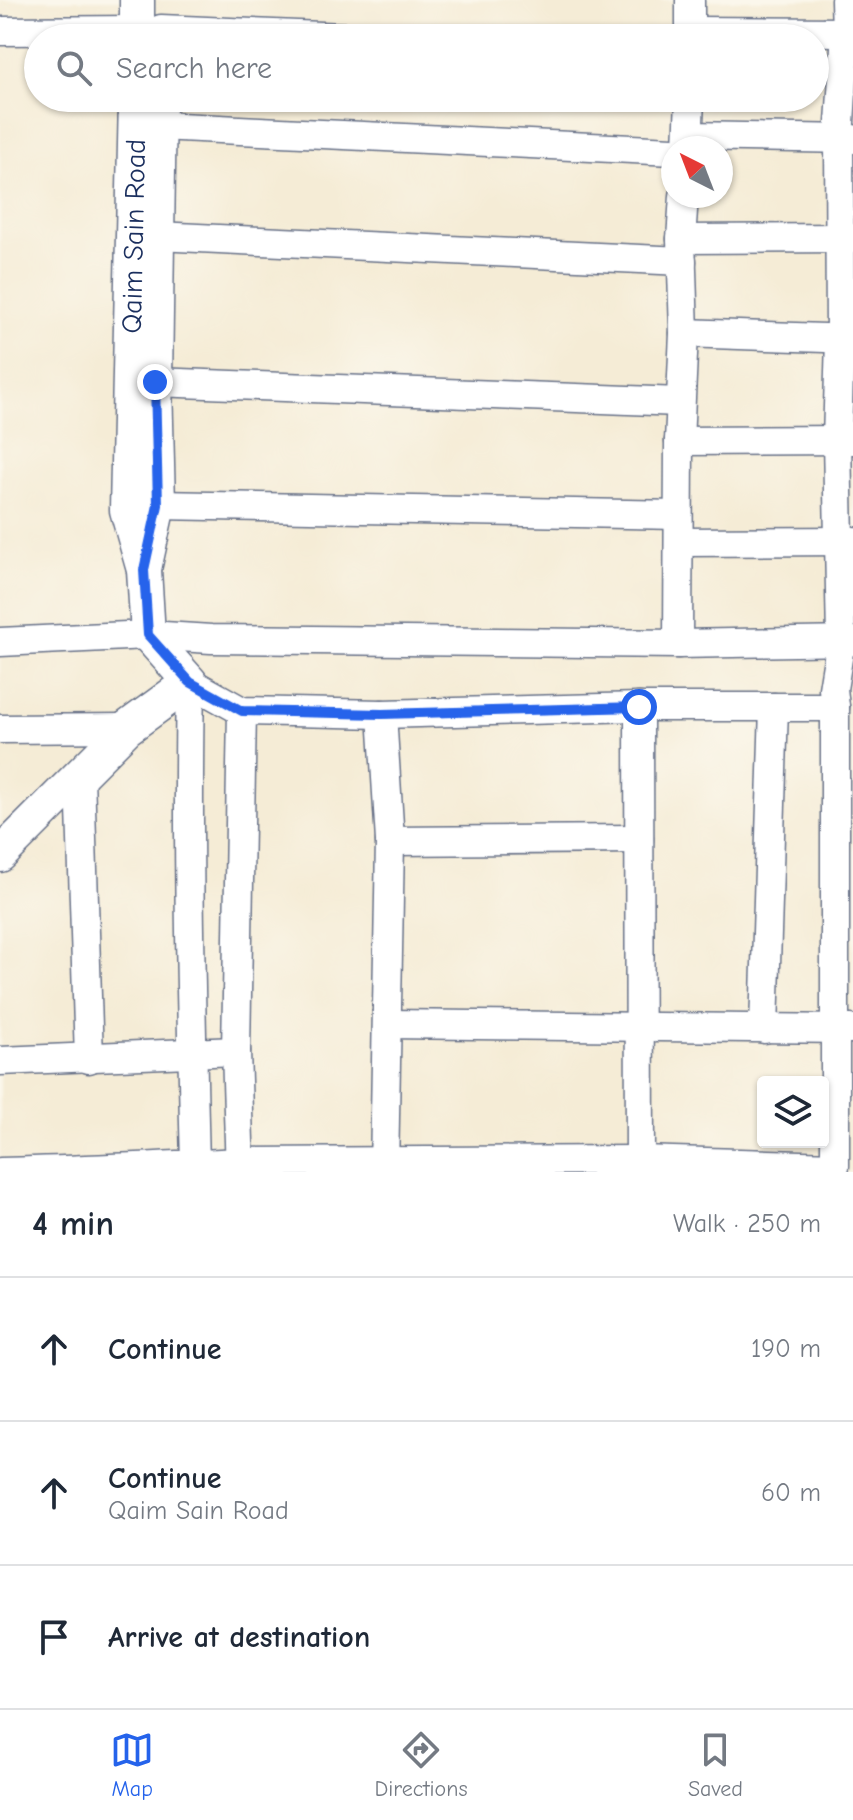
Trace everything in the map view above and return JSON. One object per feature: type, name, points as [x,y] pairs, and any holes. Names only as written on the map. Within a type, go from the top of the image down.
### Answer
[{"type":"main road","name":"Qaim Sain Road","points":[[136,112],[127,510],[144,570]]},
{"type":"main road","name":"Qaim Sain Road","points":[[144,570],[158,505],[155,382],[159,112]]},
{"type":"main road","points":[[0,855],[127,728],[190,682],[148,635],[144,570]]},
{"type":"street","points":[[690,0],[690,24]]},
{"type":"street","points":[[0,1172],[240,1167],[836,1169],[844,1029],[833,689],[847,640],[846,138],[850,32],[845,0]]},
{"type":"street","points":[[116,24],[176,24]]},
{"type":"street","points":[[0,31],[24,30]]},
{"type":"street","points":[[829,32],[850,32]]},
{"type":"street","points":[[159,112],[661,144]]},
{"type":"street","points":[[685,136],[688,112]]},
{"type":"street","points":[[733,143],[846,138]]},
{"type":"street","points":[[678,644],[684,208]]},
{"type":"street","points":[[157,236],[682,250],[847,238]]},
{"type":"street","points":[[684,333],[847,339]]},
{"type":"street","points":[[155,382],[680,402]]},
{"type":"street","points":[[679,441],[845,440]]},
{"type":"street","points":[[158,505],[678,528],[847,541]]},
{"type":"street","points":[[0,642],[148,635],[211,639],[678,644],[847,640]]},
{"type":"street","points":[[196,1168],[187,827],[190,682],[242,711],[382,714],[639,707],[835,707]]},
{"type":"street","points":[[639,707],[640,1166]]},
{"type":"street","points":[[764,1029],[774,707]]},
{"type":"street","points":[[240,1167],[236,1051],[242,711]]},
{"type":"street","points":[[382,714],[390,841],[384,1167]]},
{"type":"street","points":[[0,729],[127,728]]},
{"type":"street","points":[[80,776],[89,1059]]},
{"type":"street","points":[[390,841],[639,839]]},
{"type":"street","points":[[388,1024],[844,1029]]},
{"type":"street","points":[[0,1061],[236,1051]]},
{"type":"route","points":[[155,382],[158,505],[144,570],[148,635],[190,682],[242,711],[382,714],[639,707]]}]
